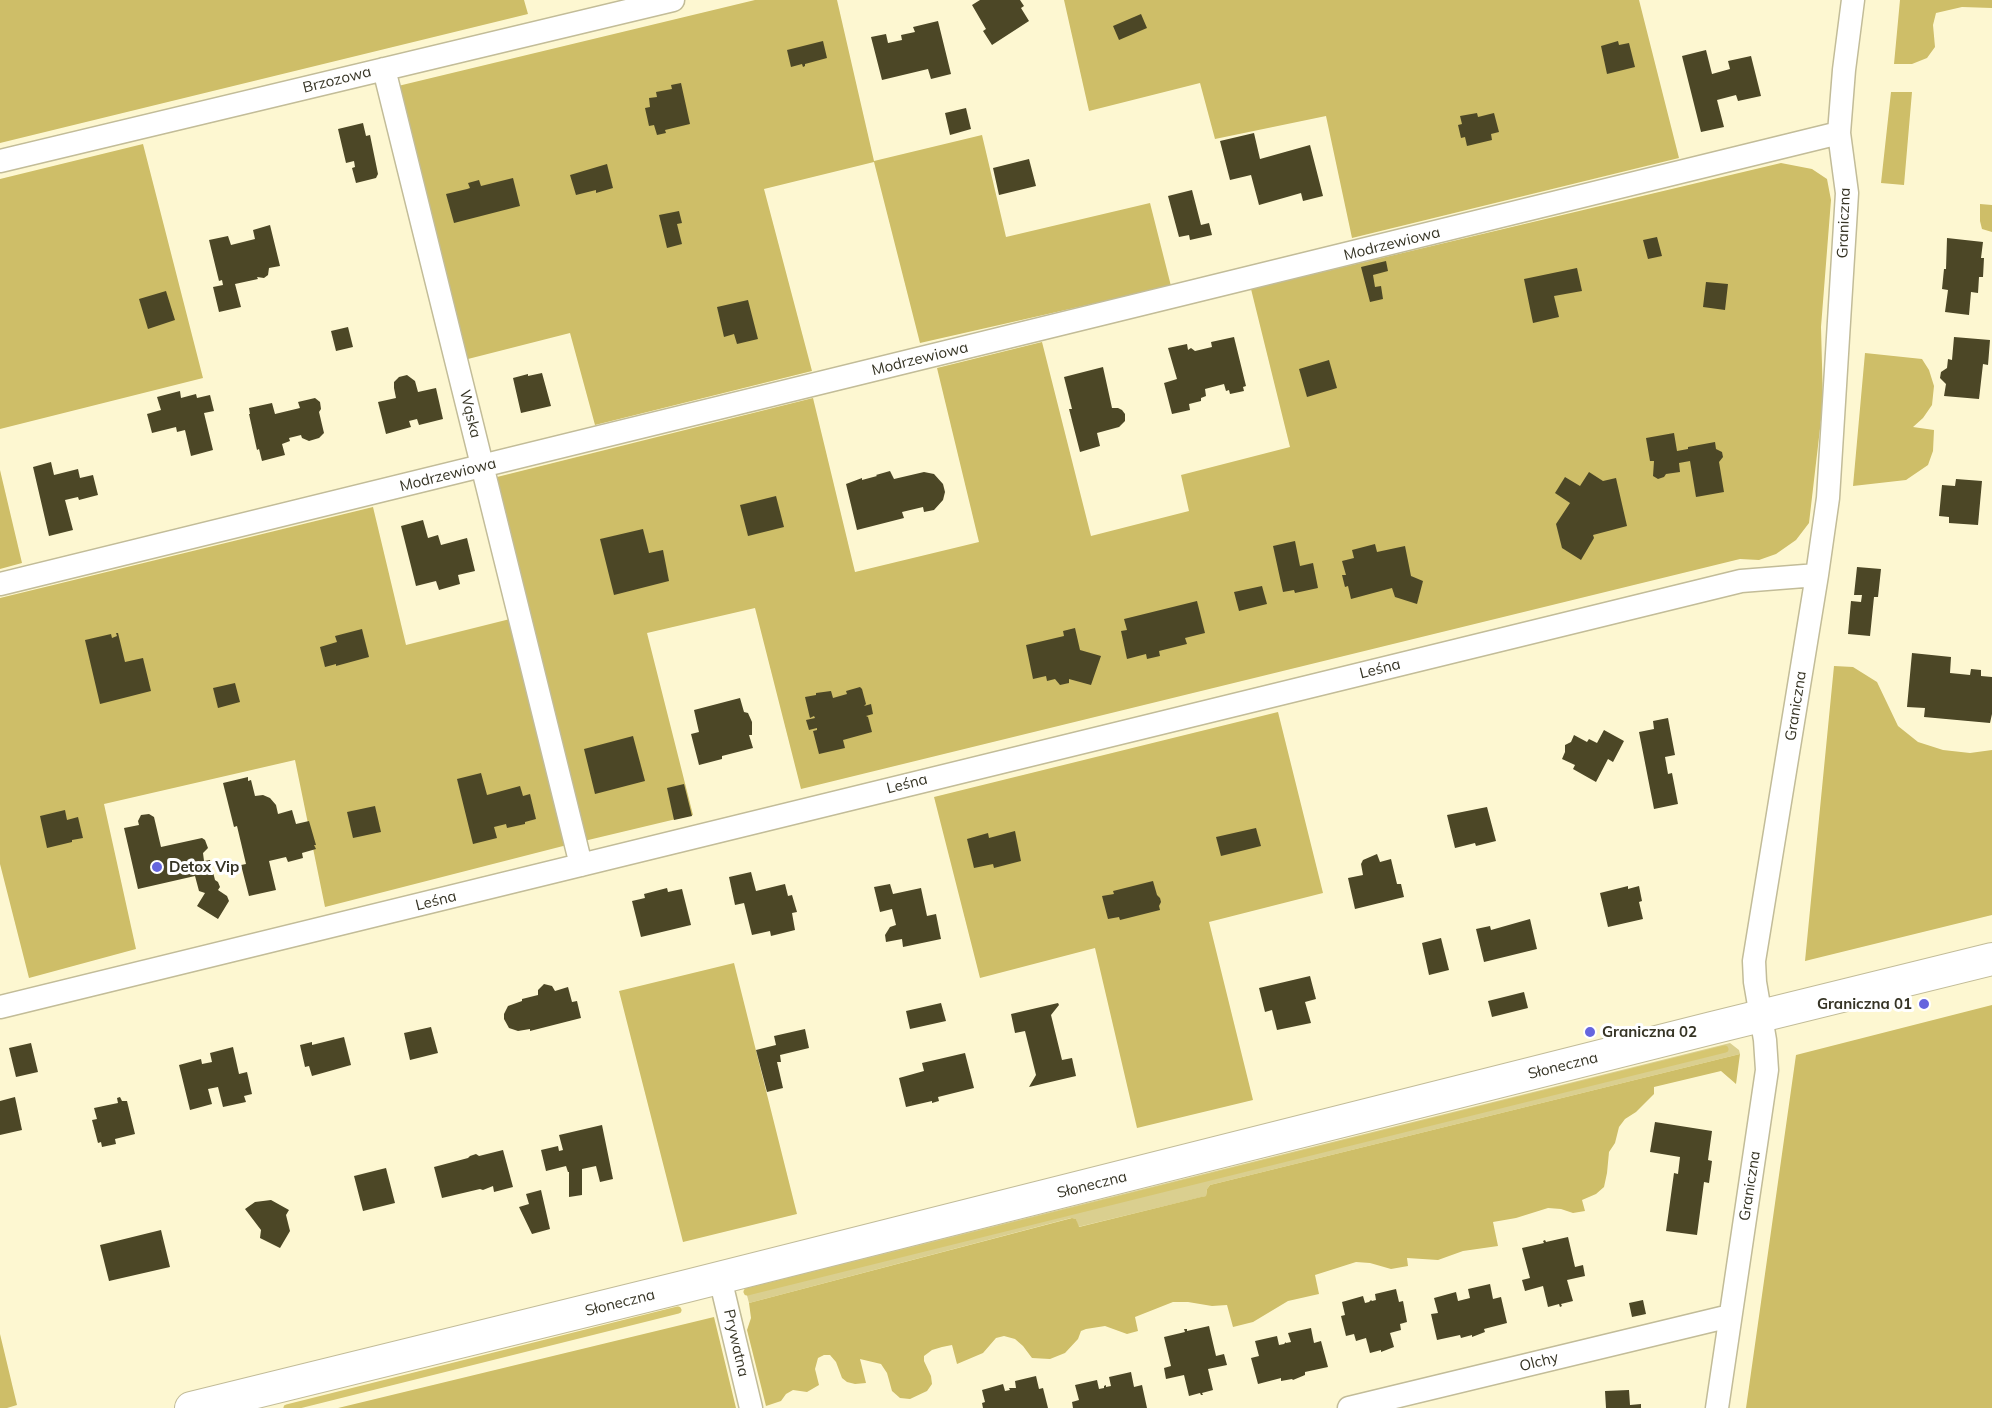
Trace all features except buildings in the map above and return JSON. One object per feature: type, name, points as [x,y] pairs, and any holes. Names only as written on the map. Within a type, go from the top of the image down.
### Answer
[{"type":"main road","name":"Słoneczna","points":[[191,1408],[720,1278],[1992,959]]},
{"type":"street","name":"Brzozowa","points":[[0,161],[673,0]]},
{"type":"street","name":"Graniczna","points":[[1717,1408],[1767,1070],[1754,961],[1817,575],[1827,498],[1847,193],[1839,133],[1853,0]]},
{"type":"street","name":"Wąska","points":[[384,69],[581,865]]},
{"type":"street","name":"Modrzewiowa","points":[[0,584],[1839,133]]},
{"type":"street","name":"Leśna","points":[[0,1007],[1741,581],[1817,575]]},
{"type":"street","name":"Prywatna","points":[[720,1278],[751,1408]]},
{"type":"street","name":"Olchy","points":[[1349,1408],[1730,1316]]},
{"type":"shaded area","points":[[0,0],[524,0],[528,14],[0,143]]},
{"type":"shaded area","points":[[755,0],[837,0],[874,161],[982,135],[1006,237],[1150,203],[1171,286],[920,343],[874,162],[764,189],[812,371],[595,425],[570,333],[464,360],[398,86]]},
{"type":"shaded area","points":[[1064,0],[1639,0],[1679,158],[1352,238],[1326,116],[1215,139],[1200,83],[1089,111]]},
{"type":"shaded area","points":[[1900,0],[1992,0],[1992,8],[1962,7],[1936,13],[1933,25],[1935,47],[1927,58],[1912,64],[1894,64]]},
{"type":"shaded area","points":[[1891,92],[1912,92],[1904,185],[1881,183]]},
{"type":"shaded area","points":[[143,144],[203,378],[0,429],[0,179]]},
{"type":"shaded area","points":[[1781,163],[1812,169],[1827,179],[1831,200],[1821,327],[1823,403],[1809,523],[1796,540],[1776,554],[1759,560],[1740,559],[801,789],[755,608],[647,633],[693,815],[584,841],[493,478],[813,398],[855,572],[979,542],[937,368],[1042,342],[1091,536],[1189,511],[1181,475],[1290,447],[1251,289]]},
{"type":"shaded area","points":[[1980,204],[1992,205],[1992,232],[1982,229]]},
{"type":"shaded area","points":[[1865,353],[1922,359],[1929,370],[1934,386],[1932,405],[1913,427],[1934,430],[1933,451],[1928,465],[1906,480],[1853,486]]},
{"type":"shaded area","points":[[0,470],[22,563],[0,569]]},
{"type":"shaded area","points":[[373,507],[406,645],[514,618],[571,844],[325,907],[295,760],[104,804],[136,949],[29,978],[0,864],[0,598]]},
{"type":"shaded area","points":[[1834,666],[1853,667],[1877,682],[1898,726],[1918,742],[1943,750],[1970,753],[1992,750],[1992,915],[1805,961]]},
{"type":"shaded area","points":[[1278,712],[1323,893],[1209,922],[1253,1100],[1137,1128],[1095,948],[980,978],[934,797]]},
{"type":"shaded area","points":[[734,963],[797,1214],[683,1242],[619,991]]},
{"type":"shaded area","points":[[1992,1005],[1992,1408],[1746,1408],[1796,1055]]},
{"type":"shaded area","points":[[1730,1043],[1739,1050],[1740,1054],[1210,1185],[1206,1196],[1078,1227],[1076,1219],[1071,1218],[749,1303],[745,1288]]},
{"type":"shaded area","points":[[1740,1054],[1736,1084],[1721,1071],[1654,1087],[1654,1094],[1619,1127],[1615,1143],[1609,1152],[1604,1187],[1596,1194],[1582,1200],[1585,1211],[1573,1213],[1548,1208],[1493,1222],[1498,1246],[1463,1251],[1438,1260],[1407,1258],[1408,1266],[1391,1269],[1356,1262],[1315,1275],[1319,1294],[1288,1301],[1253,1322],[1233,1327],[1227,1305],[1212,1306],[1173,1302],[1135,1317],[1138,1331],[1127,1334],[1105,1326],[1081,1331],[1078,1339],[1065,1353],[1050,1359],[1032,1358],[1015,1339],[1004,1336],[996,1338],[983,1353],[957,1364],[952,1345],[942,1347],[924,1356],[932,1384],[927,1391],[910,1399],[900,1398],[892,1391],[887,1373],[881,1364],[860,1359],[866,1383],[855,1384],[842,1378],[836,1362],[830,1355],[824,1355],[818,1358],[815,1369],[819,1385],[807,1392],[793,1390],[781,1401],[766,1406],[747,1330],[751,1318],[749,1303],[1072,1218],[1076,1219],[1079,1227],[1206,1196],[1210,1185]]},
{"type":"shaded area","points":[[714,1317],[736,1408],[338,1408]]},
{"type":"shaded area","points":[[0,1334],[17,1405],[7,1408],[0,1408]]},
{"type":"waterway","points":[[747,1292],[1725,1049]]},
{"type":"waterway","points":[[287,1408],[678,1310]]},
{"type":"place","name":"Detox Vip","points":[[157,867]]},
{"type":"place","name":"Graniczna 01","points":[[1924,1004]]},
{"type":"place","name":"Graniczna 02","points":[[1590,1032]]}]
